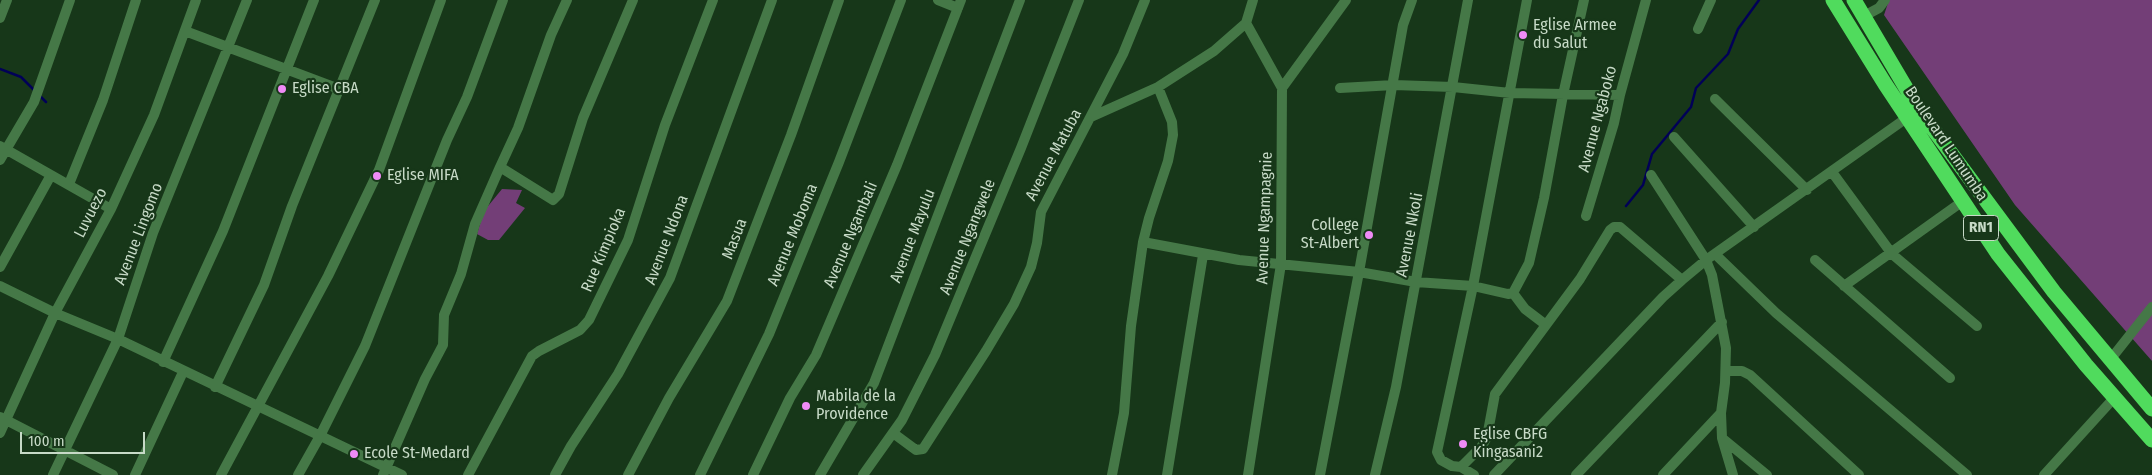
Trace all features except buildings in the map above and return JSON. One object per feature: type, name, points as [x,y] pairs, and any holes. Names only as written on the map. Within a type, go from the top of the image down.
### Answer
[{"type":"highway","name":"Boulevard Lumumba","points":[[1833,0],[1859,44],[1998,254],[2114,398],[2152,440]]},
{"type":"highway","name":"Boulevard Lumumba","points":[[1854,0],[1919,110],[2054,292],[2152,409]]},
{"type":"street","points":[[0,18],[7,0]]},
{"type":"street","points":[[0,160],[3,148],[34,102],[70,0]]},
{"type":"street","points":[[69,184],[103,100],[136,0]]},
{"type":"street","name":"Luvuezo","points":[[0,433],[3,419],[55,313],[111,208],[154,115],[196,0]]},
{"type":"street","name":"Avenue Lingomo","points":[[53,475],[118,339],[153,233],[247,0]]},
{"type":"street","points":[[163,362],[223,231],[314,0]]},
{"type":"street","points":[[215,387],[264,285],[292,206],[375,0]]},
{"type":"street","points":[[221,475],[256,406],[328,276],[378,170],[441,0]]},
{"type":"street","points":[[298,475],[320,436],[365,346],[447,140],[467,97],[503,0]]},
{"type":"street","points":[[385,471],[425,379],[443,345],[444,315],[461,274],[475,224],[518,128],[551,35],[567,0]]},
{"type":"street","points":[[500,167],[553,200],[557,197],[583,118],[633,0]]},
{"type":"street","name":"Rue Kimpioka","points":[[468,475],[532,356],[580,330],[590,320],[628,240],[665,125],[713,0]]},
{"type":"street","name":"Avenue Ndona","points":[[555,475],[571,446],[618,374],[670,278],[772,0]]},
{"type":"street","name":"Masua","points":[[628,475],[727,301],[791,135],[839,0]]},
{"type":"street","name":"Avenue Moboma","points":[[700,475],[769,334],[839,162],[901,0]]},
{"type":"street","points":[[938,0],[960,4]]},
{"type":"street","name":"Avenue Mayulu","points":[[820,475],[871,391],[1020,0]]},
{"type":"street","name":"Avenue Ngangwele","points":[[863,475],[904,415],[938,346],[1021,148],[1079,0]]},
{"type":"street","name":"Avenue Matuba","points":[[893,433],[919,451],[923,449],[1014,304],[1031,267],[1037,243],[1039,217],[1123,54],[1145,0]]},
{"type":"street","points":[[1091,117],[1158,87],[1214,51],[1246,24],[1252,0]]},
{"type":"street","points":[[1282,88],[1346,0]]},
{"type":"street","points":[[1320,475],[1394,85],[1403,25],[1412,0]]},
{"type":"street","name":"Avenue Nkoli","points":[[1375,475],[1396,387],[1468,0]]},
{"type":"street","points":[[1474,475],[1454,469],[1441,460],[1437,452],[1474,286],[1527,0]]},
{"type":"street","points":[[1514,294],[1529,263],[1584,0]]},
{"type":"street","name":"Avenue Ngaboko","points":[[1586,216],[1614,123],[1646,0]]},
{"type":"street","points":[[1698,29],[1710,0]]},
{"type":"street","points":[[1864,16],[1879,8],[1885,0]]},
{"type":"street","name":"Avenue Ngambali","points":[[753,475],[790,398],[816,354],[898,165],[960,4]]},
{"type":"street","name":"Avenue Ngampagnie","points":[[1246,24],[1282,88],[1281,264],[1248,475]]},
{"type":"street","points":[[185,31],[339,89]]},
{"type":"street","points":[[1340,88],[1394,85],[1453,87],[1510,93],[1620,95]]},
{"type":"street","points":[[1112,475],[1124,413],[1131,326],[1143,242],[1168,160],[1173,135],[1172,122],[1158,87]]},
{"type":"street","points":[[1715,99],[1807,190]]},
{"type":"street","points":[[1494,475],[1656,304],[1682,280],[1706,260],[1908,118]]},
{"type":"street","points":[[1674,137],[1754,227]]},
{"type":"street","points":[[3,148],[111,208]]},
{"type":"street","points":[[1832,172],[1892,254],[1977,326]]},
{"type":"street","points":[[0,267],[51,175]]},
{"type":"street","points":[[1651,175],[1706,260],[1712,275],[1726,348],[1726,371],[1721,413],[1722,438],[1732,475]]},
{"type":"street","points":[[1844,286],[1892,254],[1963,200]]},
{"type":"street","points":[[1454,469],[1482,446],[1487,437],[1495,394],[1614,227],[1620,227],[1682,280]]},
{"type":"street","points":[[1143,242],[1203,255],[1359,272],[1416,282],[1474,286],[1514,294]]},
{"type":"street","points":[[1715,254],[1776,313],[1967,475]]},
{"type":"street","points":[[1167,475],[1203,255]]},
{"type":"street","points":[[1815,260],[1950,378]]},
{"type":"street","points":[[0,286],[55,313],[118,339],[183,372],[320,436],[385,471],[402,475]]},
{"type":"street","points":[[1514,294],[1525,309],[1546,325]]},
{"type":"street","points":[[2110,360],[2152,307]]},
{"type":"street","points":[[1576,475],[1722,322]]},
{"type":"street","points":[[1726,371],[1742,371],[1750,375],[1859,475]]},
{"type":"street","points":[[135,475],[183,372]]},
{"type":"street","points":[[2044,475],[2114,398]]},
{"type":"street","points":[[1663,475],[1721,413]]},
{"type":"street","points":[[3,419],[113,475]]},
{"type":"street","points":[[1722,438],[1767,475]]},
{"type":"shaded area","points":[[1889,0],[2152,0],[2152,361],[2015,205],[1884,15]]},
{"type":"shaded area","points":[[502,189],[522,190],[516,203],[525,208],[499,240],[488,240],[477,234],[484,211]]},
{"type":"waterway","points":[[1626,206],[1643,185],[1652,154],[1691,107],[1696,88],[1728,54],[1738,29],[1759,0]]},
{"type":"waterway","points":[[0,69],[21,77],[34,90]]},
{"type":"waterway","points":[[40,96],[46,102]]},
{"type":"place","name":"Eglise Armee du Salut","points":[[1523,35]]},
{"type":"place","name":"Eglise CBA","points":[[282,89]]},
{"type":"place","name":"Eglise MIFA","points":[[377,176]]},
{"type":"place","name":"College St-Albert","points":[[1369,235]]},
{"type":"place","name":"Mabila de la Providence","points":[[806,406]]},
{"type":"place","name":"Eglise CBFG Kingasani2","points":[[1463,444]]},
{"type":"place","name":"Ecole St-Medard","points":[[354,454]]}]
